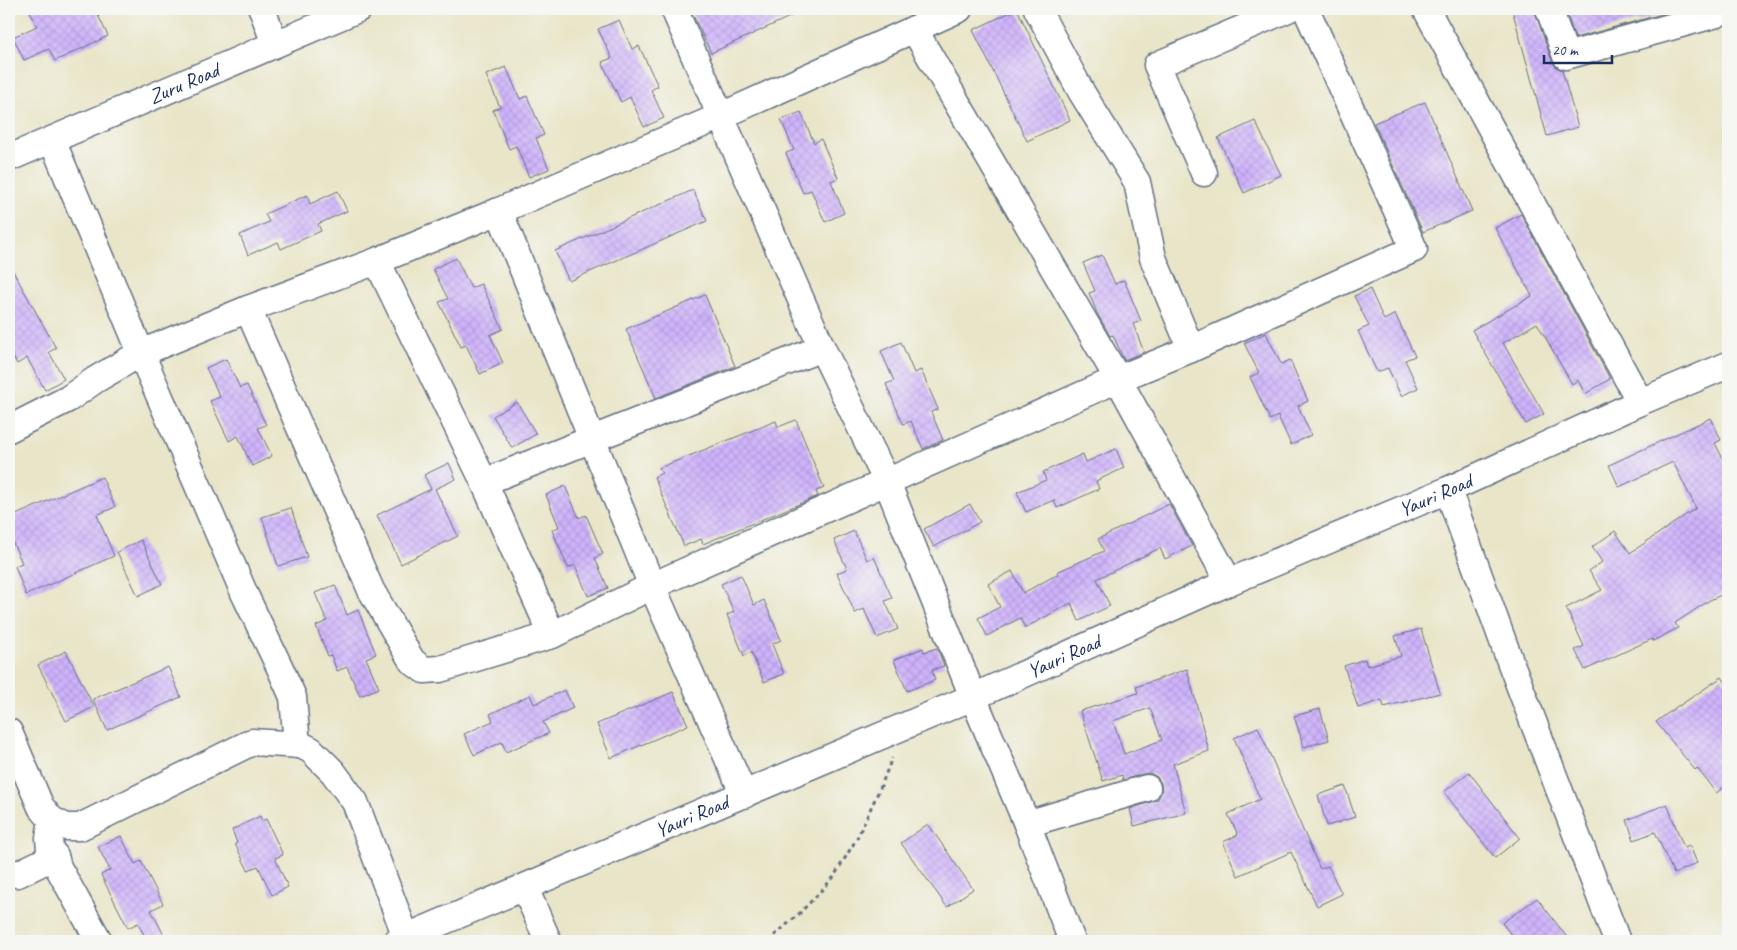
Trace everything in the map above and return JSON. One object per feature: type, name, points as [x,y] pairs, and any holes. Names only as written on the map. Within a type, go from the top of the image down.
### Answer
[{"type":"street","points":[[262,9],[275,44]]},
{"type":"street","name":"Zuru Road","points":[[9,158],[358,9]]},
{"type":"street","points":[[674,9],[822,348],[887,482],[973,697],[1027,824],[1072,941]]},
{"type":"street","points":[[9,429],[68,399],[95,380],[141,353],[499,211],[721,116],[959,9]]},
{"type":"street","points":[[1037,9],[1082,93],[1137,182],[1153,258],[1191,349]]},
{"type":"street","points":[[1204,173],[1157,65],[1288,9]]},
{"type":"street","points":[[248,309],[371,590],[412,661],[424,670],[440,669],[552,635],[652,586],[1414,249],[1306,9]]},
{"type":"street","points":[[1426,9],[1640,402]]},
{"type":"street","points":[[1549,9],[1566,56],[1717,14],[1716,9]]},
{"type":"street","points":[[914,29],[1118,379],[1229,582]]},
{"type":"street","points":[[52,140],[245,595],[292,697],[298,744]]},
{"type":"street","points":[[499,211],[652,586],[744,795]]},
{"type":"street","points":[[377,261],[484,482],[552,635]]},
{"type":"street","points":[[484,482],[822,348]]},
{"type":"street","name":"Yauri Road","points":[[401,939],[973,697],[1229,582],[1448,490],[1640,402],[1728,365]]},
{"type":"street","points":[[1448,490],[1510,661],[1617,941]]},
{"type":"street","points":[[9,732],[41,808],[52,820],[66,827],[80,827],[252,742],[298,744],[311,750],[333,772],[355,802],[401,939]]},
{"type":"street","points":[[1027,824],[1148,788]]},
{"type":"street","points":[[52,820],[49,838],[50,850],[55,856],[58,867],[99,941]]},
{"type":"street","points":[[9,873],[18,874],[55,856]]},
{"type":"street","points":[[525,888],[548,941]]},
{"type":"path","points":[[768,941],[799,914],[834,878],[874,804],[903,727]]},
{"type":"building","points":[[29,9],[95,9],[108,36],[55,61],[49,49],[24,60],[13,37],[37,26]]},
{"type":"building","points":[[690,9],[807,9],[711,53]]},
{"type":"building","points":[[1017,9],[1070,120],[1027,141],[973,30]]},
{"type":"building","points":[[1512,9],[1534,9],[1552,61],[1556,67],[1562,70],[1578,127],[1547,136]]},
{"type":"building","points":[[1565,9],[1680,9],[1575,38]]},
{"type":"building","points":[[619,20],[632,49],[639,46],[658,86],[651,90],[664,118],[644,127],[630,97],[621,102],[602,62],[612,58],[598,29]]},
{"type":"building","points":[[506,67],[520,99],[527,96],[544,135],[536,138],[549,169],[529,177],[516,146],[509,149],[493,110],[500,107],[486,75]]},
{"type":"building","points":[[1425,102],[1472,211],[1423,232],[1374,123]]},
{"type":"building","points":[[801,112],[814,143],[821,139],[838,178],[831,181],[844,213],[825,222],[811,190],[803,193],[786,153],[794,150],[781,120]]},
{"type":"building","points":[[1255,121],[1281,175],[1244,193],[1218,138]]},
{"type":"building","points":[[693,190],[707,221],[569,281],[555,251]]},
{"type":"building","points":[[338,191],[347,211],[318,224],[321,231],[281,249],[278,242],[248,255],[240,235],[269,222],[265,214],[307,195],[310,204]]},
{"type":"building","points":[[1521,214],[1610,379],[1585,394],[1578,380],[1572,384],[1537,323],[1503,343],[1544,414],[1526,424],[1472,330],[1532,296],[1495,228]]},
{"type":"building","points":[[1102,255],[1115,284],[1124,280],[1141,321],[1133,324],[1144,352],[1124,360],[1113,335],[1110,336],[1097,313],[1089,293],[1095,291],[1083,263]]},
{"type":"building","points":[[456,258],[471,288],[481,284],[503,329],[490,335],[503,363],[480,374],[466,345],[461,347],[439,302],[448,299],[433,269]]},
{"type":"building","points":[[9,264],[56,348],[49,352],[64,379],[45,390],[27,358],[17,364],[9,349]]},
{"type":"building","points":[[1370,289],[1384,320],[1395,314],[1415,356],[1405,360],[1418,388],[1401,396],[1388,368],[1377,372],[1358,331],[1369,326],[1354,296]]},
{"type":"building","points":[[705,295],[735,366],[656,398],[626,329]]},
{"type":"building","points":[[1266,333],[1281,364],[1290,360],[1308,401],[1298,406],[1311,435],[1291,445],[1278,416],[1270,420],[1250,377],[1259,373],[1244,343]]},
{"type":"building","points":[[901,342],[914,373],[921,370],[938,409],[931,412],[943,440],[923,449],[911,421],[903,424],[886,384],[894,381],[881,351]]},
{"type":"building","points":[[226,359],[240,388],[247,385],[266,425],[258,428],[272,456],[252,466],[238,436],[229,441],[210,401],[220,397],[206,368]]},
{"type":"building","points":[[517,402],[536,434],[512,448],[493,416]]},
{"type":"building","points":[[1711,418],[1721,440],[1715,443],[1728,469],[1728,592],[1710,600],[1675,623],[1678,628],[1653,641],[1652,639],[1585,670],[1575,650],[1584,646],[1566,608],[1602,590],[1589,571],[1602,562],[1592,547],[1615,531],[1630,553],[1696,508],[1673,462],[1619,487],[1609,465]]},
{"type":"building","points":[[796,420],[824,488],[816,491],[818,496],[703,544],[701,539],[684,546],[654,477],[662,473],[659,468],[776,421],[778,427]]},
{"type":"building","points":[[1116,449],[1124,468],[1096,481],[1099,489],[1057,508],[1054,500],[1026,512],[1017,492],[1046,480],[1043,472],[1083,454],[1086,462]]},
{"type":"building","points":[[449,463],[456,479],[435,489],[458,536],[401,564],[377,515],[431,489],[424,475]]},
{"type":"building","points":[[102,477],[115,507],[97,515],[114,556],[26,595],[15,566],[22,563],[9,534],[9,518]]},
{"type":"building","points":[[565,486],[579,518],[586,515],[603,554],[595,558],[608,588],[588,596],[575,565],[568,568],[552,530],[559,527],[546,495]]},
{"type":"building","points":[[970,504],[980,522],[934,547],[924,529]]},
{"type":"building","points":[[1169,504],[1192,546],[1165,559],[1160,548],[1097,579],[1110,606],[1079,621],[1071,603],[1025,628],[1020,618],[987,636],[978,618],[1000,607],[988,584],[1012,571],[1023,593],[1058,574],[1057,572],[1104,551],[1098,539]]},
{"type":"building","points":[[291,508],[307,557],[278,566],[262,517]]},
{"type":"building","points":[[854,531],[867,560],[874,557],[892,598],[885,601],[898,629],[877,638],[864,609],[855,613],[837,573],[847,569],[834,540]]},
{"type":"building","points":[[141,540],[162,584],[138,596],[117,552]]},
{"type":"building","points":[[741,575],[754,605],[764,600],[781,640],[772,644],[784,674],[764,682],[751,652],[744,656],[727,615],[734,612],[721,584]]},
{"type":"building","points":[[335,585],[347,615],[358,610],[376,654],[366,658],[379,688],[360,696],[347,667],[337,671],[331,655],[328,656],[316,626],[327,621],[315,593]]},
{"type":"building","points":[[1421,629],[1440,693],[1384,707],[1382,700],[1358,708],[1344,666],[1365,659],[1367,666],[1401,656],[1395,636]]},
{"type":"building","points":[[923,648],[924,652],[937,648],[944,666],[932,670],[935,680],[907,691],[894,660]]},
{"type":"building","points":[[66,651],[94,707],[66,721],[38,665]]},
{"type":"building","points":[[168,667],[181,697],[107,730],[93,699]]},
{"type":"building","points":[[1187,669],[1209,751],[1173,764],[1186,813],[1134,826],[1130,809],[1158,799],[1162,791],[1161,783],[1157,777],[1150,773],[1123,780],[1122,775],[1103,781],[1080,711],[1138,693],[1136,687]],"holes":[[[1150,708],[1162,740],[1124,754],[1113,721]]]},
{"type":"building","points":[[1722,677],[1728,686],[1728,784],[1716,793],[1697,768],[1695,770],[1656,722]]},
{"type":"building","points":[[565,690],[573,708],[543,722],[549,733],[506,752],[502,742],[474,755],[464,734],[493,721],[490,714],[530,695],[534,704]]},
{"type":"building","points":[[673,692],[688,725],[611,758],[597,724]]},
{"type":"building","points":[[1320,709],[1329,740],[1304,747],[1294,716]]},
{"type":"building","points":[[1258,727],[1320,869],[1328,866],[1342,894],[1317,906],[1291,852],[1238,876],[1223,842],[1238,835],[1228,814],[1260,799],[1234,738]]},
{"type":"building","points":[[1469,772],[1520,838],[1495,858],[1444,792]]},
{"type":"building","points":[[1345,786],[1355,817],[1327,826],[1318,795]]},
{"type":"building","points":[[1667,804],[1684,848],[1690,846],[1697,863],[1674,874],[1655,832],[1634,840],[1627,820]]},
{"type":"building","points":[[260,816],[262,821],[266,819],[283,855],[275,858],[288,887],[272,895],[258,866],[248,870],[235,844],[237,843],[232,830]]},
{"type":"building","points":[[928,824],[973,889],[947,907],[901,843]]},
{"type":"building","points":[[121,836],[135,864],[141,861],[163,904],[151,910],[167,941],[147,941],[138,923],[128,928],[101,875],[110,870],[98,847]]},
{"type":"building","points":[[1537,898],[1570,941],[1516,941],[1502,923]]}]
